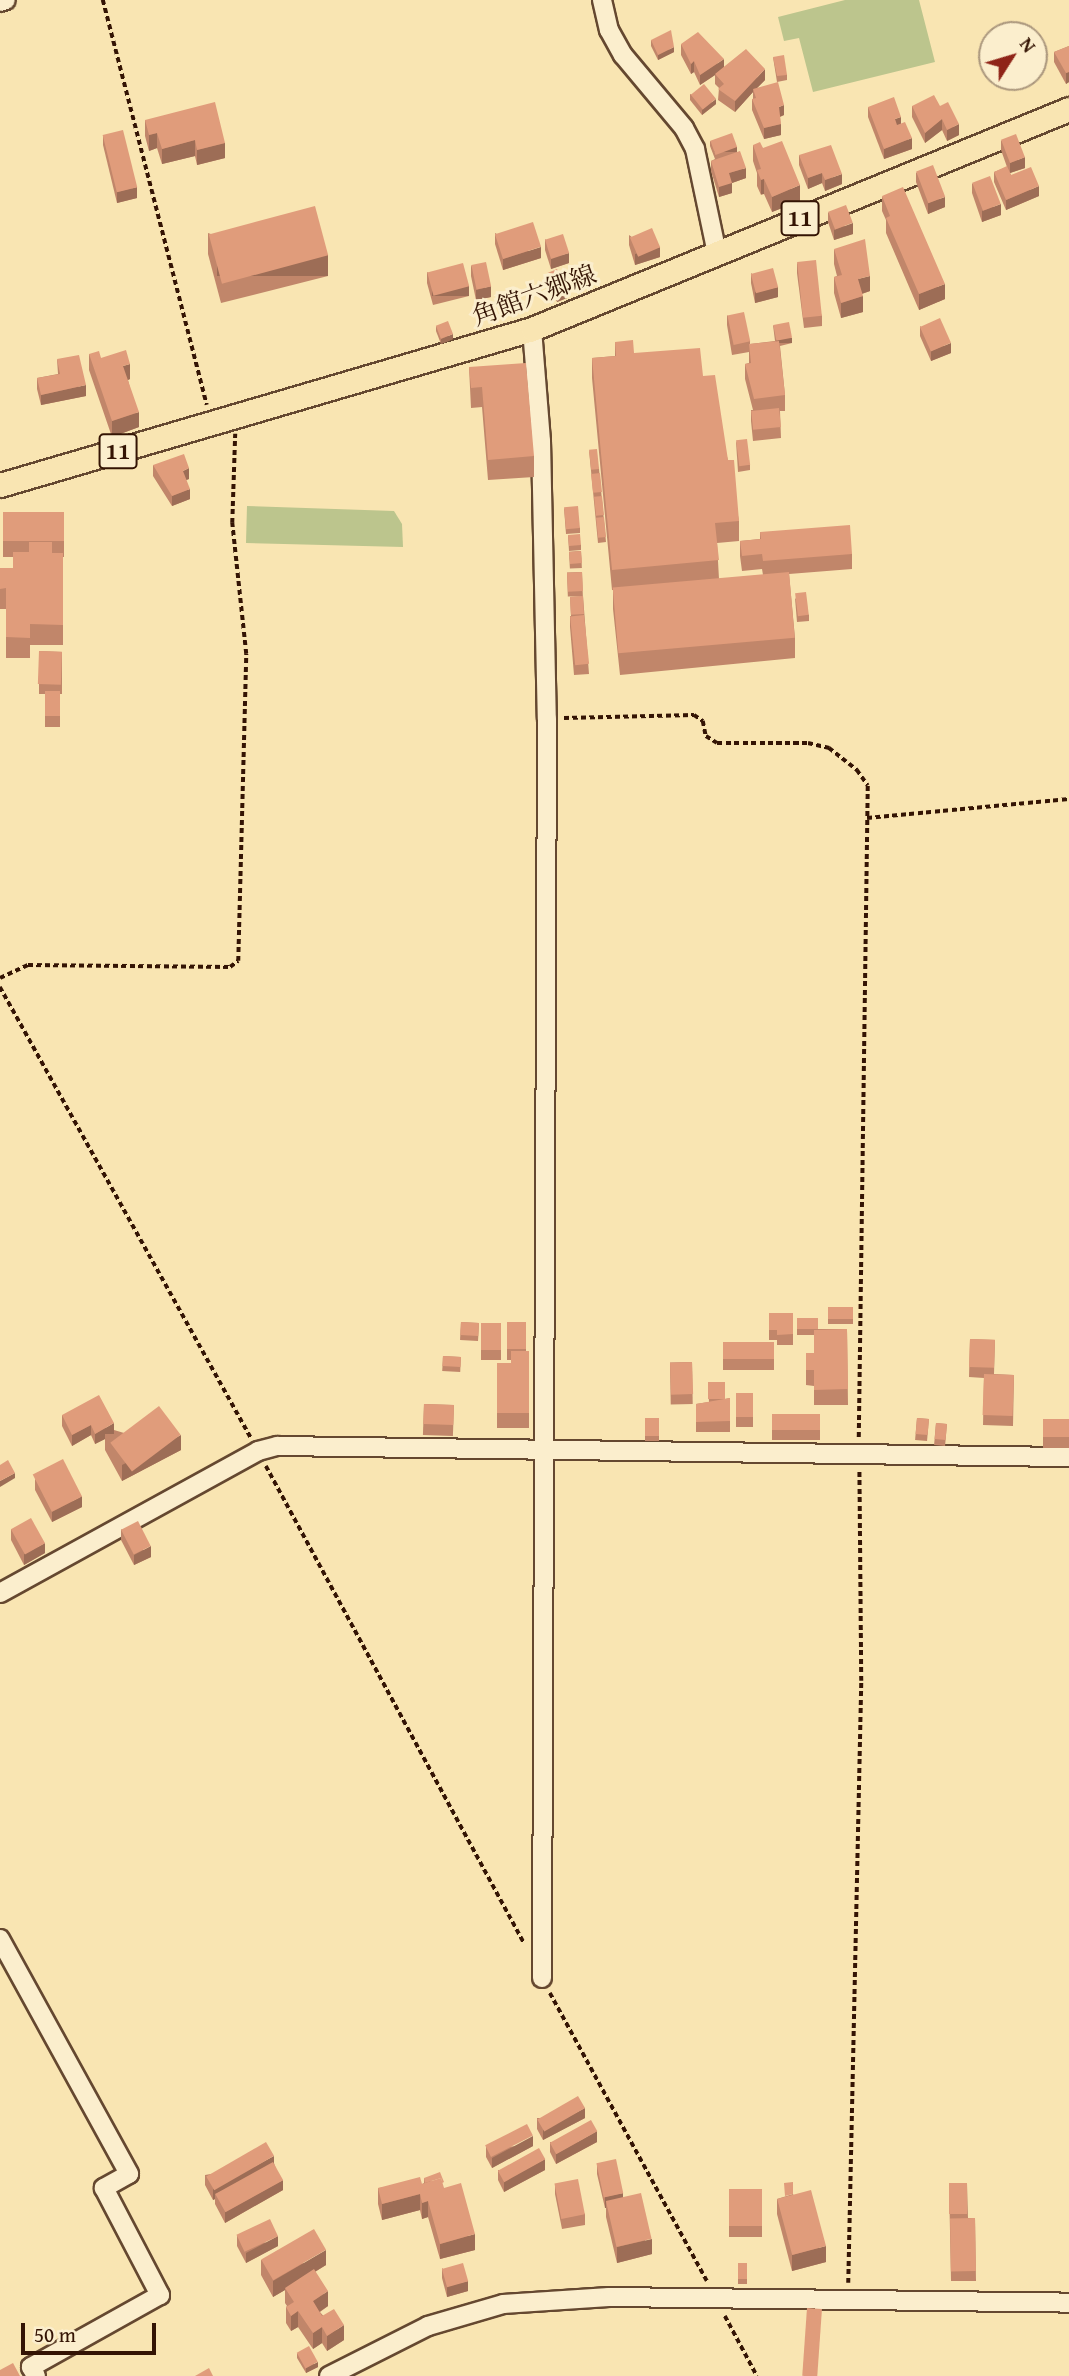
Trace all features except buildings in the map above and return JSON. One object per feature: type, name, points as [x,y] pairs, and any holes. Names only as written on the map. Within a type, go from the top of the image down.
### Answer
[{"type":"main road","name":"角館六郷線","points":[[0,485],[236,418],[532,329],[1069,109]]},
{"type":"street","points":[[0,2],[6,0]]},
{"type":"street","points":[[603,0],[609,30],[623,55],[684,128],[695,149],[717,253]]},
{"type":"street","points":[[532,329],[541,441],[547,719],[541,1447],[542,1978]]},
{"type":"street","points":[[0,1594],[258,1451],[298,1444],[1069,1458]]},
{"type":"street","points":[[0,1938],[129,2174],[104,2188],[160,2295],[31,2367],[36,2376]]},
{"type":"street","points":[[328,2376],[466,2311],[555,2299],[715,2297],[1069,2302]]},
{"type":"path","points":[[103,0],[211,424]]},
{"type":"path","points":[[0,978],[27,965],[230,967],[238,961],[246,654],[232,523],[236,418]]},
{"type":"path","points":[[547,719],[694,716],[703,721],[706,736],[717,743],[808,743],[829,748],[857,770],[868,786],[859,1453],[861,1681],[848,2299]]},
{"type":"path","points":[[867,818],[1069,799]]},
{"type":"path","points":[[0,987],[258,1451],[757,2376]]},
{"type":"green space","points":[[845,0],[919,0],[935,62],[813,92],[799,38],[784,41],[778,17]]},
{"type":"green space","points":[[247,506],[394,511],[402,524],[403,547],[246,543]]}]
